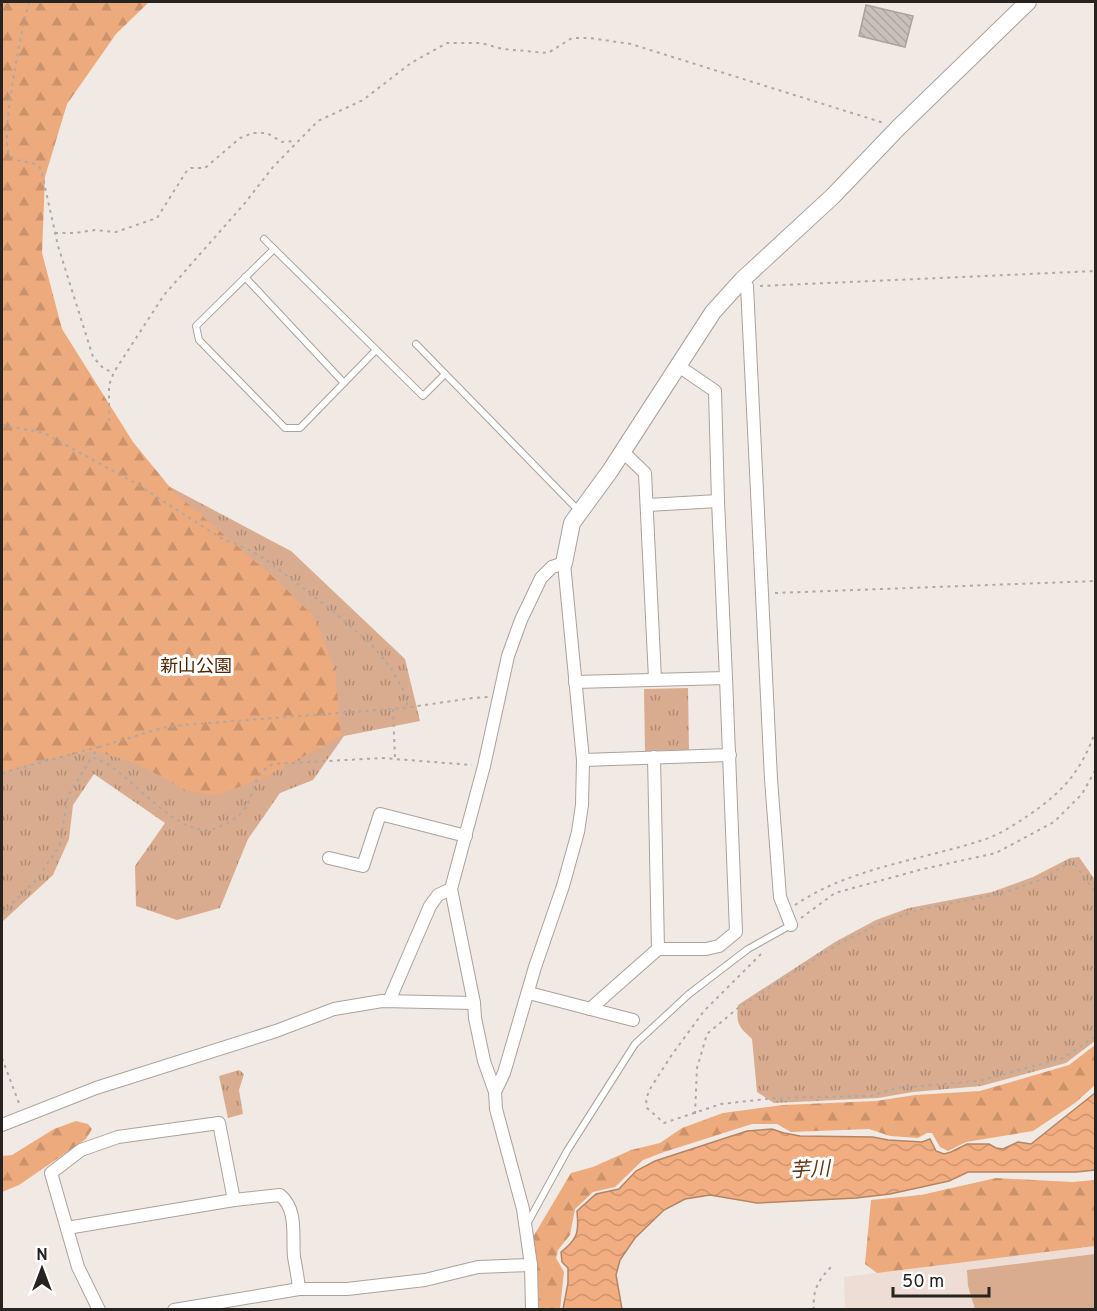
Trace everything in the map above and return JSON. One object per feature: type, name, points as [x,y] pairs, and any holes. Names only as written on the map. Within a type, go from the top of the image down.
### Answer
[{"type":"street","points":[[495,1092],[504,1073],[578,832],[582,805],[583,760],[564,563],[572,523],[610,471],[713,312],[1028,2]]},
{"type":"street","points":[[745,283],[771,779],[780,897],[791,925]]},
{"type":"street","points":[[590,1009],[658,949],[706,950],[719,946],[736,932],[715,391],[677,365]]},
{"type":"street","points":[[622,451],[645,473],[655,679]]},
{"type":"street","points":[[648,505],[718,501]]},
{"type":"street","points":[[532,1310],[531,1265],[523,1209],[496,1109],[495,1092],[484,1061],[451,889],[484,766],[508,656],[528,603],[541,578],[552,567],[564,563]]},
{"type":"street","points":[[575,682],[726,678]]},
{"type":"street","points":[[583,760],[730,754]]},
{"type":"street","points":[[654,758],[658,949]]},
{"type":"street","points":[[329,858],[363,866],[380,814],[466,836]]},
{"type":"street","points":[[388,1001],[430,906],[438,895],[451,889]]},
{"type":"street","points":[[529,993],[633,1020]]},
{"type":"street","points":[[2,1125],[96,1088],[276,1031],[334,1009],[388,1001],[474,1003]]},
{"type":"street","points":[[99,1310],[78,1267],[51,1173],[81,1149],[118,1137],[219,1123],[234,1200]]},
{"type":"street","points":[[67,1228],[234,1200],[280,1195],[287,1200],[293,1218],[294,1255],[299,1289]]},
{"type":"street","points":[[174,1310],[299,1289],[347,1289],[425,1280],[478,1267],[531,1265]]},
{"type":"lane","points":[[264,238],[423,396],[445,374]]},
{"type":"lane","points":[[274,249],[196,326],[199,340],[285,428],[300,428],[376,350]]},
{"type":"lane","points":[[245,277],[344,383]]},
{"type":"lane","points":[[416,344],[579,512]]},
{"type":"lane","points":[[525,1227],[567,1151],[635,1044],[689,994],[748,949],[791,925]]},
{"type":"path","points":[[29,2],[5,120],[6,143],[9,154],[15,160],[28,161],[42,169],[55,233],[93,357],[104,369],[114,372]]},
{"type":"path","points":[[109,421],[109,385],[114,372],[164,295],[245,203],[273,167],[318,121],[363,100],[411,63],[447,43],[481,43],[504,49],[548,53],[572,38],[590,38],[631,44],[898,128]]},
{"type":"path","points":[[55,233],[95,230],[116,232],[157,218],[186,172],[191,168],[205,168],[240,138],[253,132],[267,132],[282,142],[297,141]]},
{"type":"path","points":[[745,283],[1095,271]]},
{"type":"path","points":[[2,425],[44,434],[135,483],[221,538],[265,559],[334,612],[371,644],[390,667],[403,689],[408,708]]},
{"type":"path","points":[[763,594],[1095,581]]},
{"type":"path","points":[[2,773],[162,728],[408,708],[473,698],[500,699]]},
{"type":"path","points":[[393,709],[395,759]]},
{"type":"path","points":[[791,925],[795,904],[823,888],[988,839],[1011,827],[1046,804],[1068,784],[1090,747],[1095,729]]},
{"type":"path","points":[[2,914],[36,879],[60,845],[68,796],[98,747]]},
{"type":"path","points":[[92,757],[110,765],[180,823],[206,830],[228,822],[240,814],[249,802],[257,776],[262,769],[273,764],[382,758],[484,766]]},
{"type":"path","points":[[791,925],[835,893],[922,869],[996,853],[1054,822],[1082,794],[1095,769]]},
{"type":"path","points":[[695,1114],[697,1068],[707,1034],[738,1008],[840,943],[888,920],[922,909],[1003,893],[1042,879],[1072,861],[1095,893]]},
{"type":"path","points":[[766,949],[704,1011],[671,1056],[646,1100],[647,1108],[664,1123],[721,1104],[765,1099],[871,1096],[897,1088],[979,1081],[1063,1058],[1095,1036]]},
{"type":"path","points":[[2,1058],[23,1115]]},
{"type":"path","points":[[814,1310],[813,1303],[818,1281],[834,1264]]},
{"type":"shaded area","points":[[1095,1246],[1095,1309],[845,1309],[844,1277]]},
{"type":"green space","name":"新山公園","points":[[2,2],[149,2],[116,34],[67,104],[45,177],[42,253],[62,329],[133,442],[173,491],[280,583],[314,617],[335,669],[341,736],[265,777],[217,795],[187,791],[136,763],[95,751],[39,760],[2,773]]},
{"type":"green space","name":"新山公園","points":[[2,408],[91,445],[291,551],[405,659],[420,721],[344,736],[313,780],[280,793],[248,839],[220,908],[177,920],[136,906],[135,866],[165,823],[94,774],[73,805],[69,839],[53,875],[2,922]]},
{"type":"green space","points":[[688,688],[689,750],[645,751],[644,689]]},
{"type":"green space","points":[[1079,857],[1095,880],[1095,1041],[1066,1063],[981,1086],[913,1092],[878,1098],[774,1103],[757,1092],[752,1039],[739,1024],[738,1005],[835,942],[876,920],[909,908],[992,892],[1033,877],[1070,858]]},
{"type":"green space","points":[[1095,1045],[1095,1085],[1075,1103],[1033,1131],[966,1142],[948,1151],[940,1147],[932,1133],[918,1138],[890,1136],[869,1129],[791,1132],[777,1124],[752,1124],[643,1160],[615,1187],[593,1192],[575,1209],[570,1235],[558,1250],[556,1258],[564,1272],[560,1309],[539,1309],[533,1237],[571,1173],[593,1167],[631,1150],[660,1143],[682,1128],[723,1113],[783,1105],[876,1101],[915,1095],[980,1091],[1069,1065]]},
{"type":"green space","points":[[239,1070],[244,1074],[239,1090],[243,1114],[228,1118],[219,1076]]},
{"type":"green space","points":[[76,1121],[88,1124],[92,1129],[86,1139],[19,1185],[2,1192],[2,1156],[12,1155],[54,1129]]},
{"type":"green space","points":[[996,1178],[1072,1182],[1095,1180],[1095,1246],[877,1273],[865,1264],[871,1200],[921,1195]]},
{"type":"green space","points":[[1095,1254],[1095,1309],[975,1309],[968,1286],[967,1270]]},
{"type":"water","name":"芋川","points":[[1095,1093],[1095,1170],[968,1172],[949,1181],[890,1194],[856,1198],[757,1203],[710,1195],[685,1199],[664,1210],[635,1238],[620,1260],[616,1275],[622,1309],[563,1309],[568,1283],[568,1268],[562,1262],[561,1252],[571,1243],[576,1234],[577,1211],[596,1194],[619,1189],[636,1171],[655,1161],[747,1131],[772,1129],[800,1136],[873,1137],[922,1142],[930,1139],[936,1151],[944,1154],[967,1144],[989,1144],[1003,1149],[1018,1142],[1031,1144]]},
{"type":"building","points":[[866,5],[913,16],[905,47],[859,36]]}]
